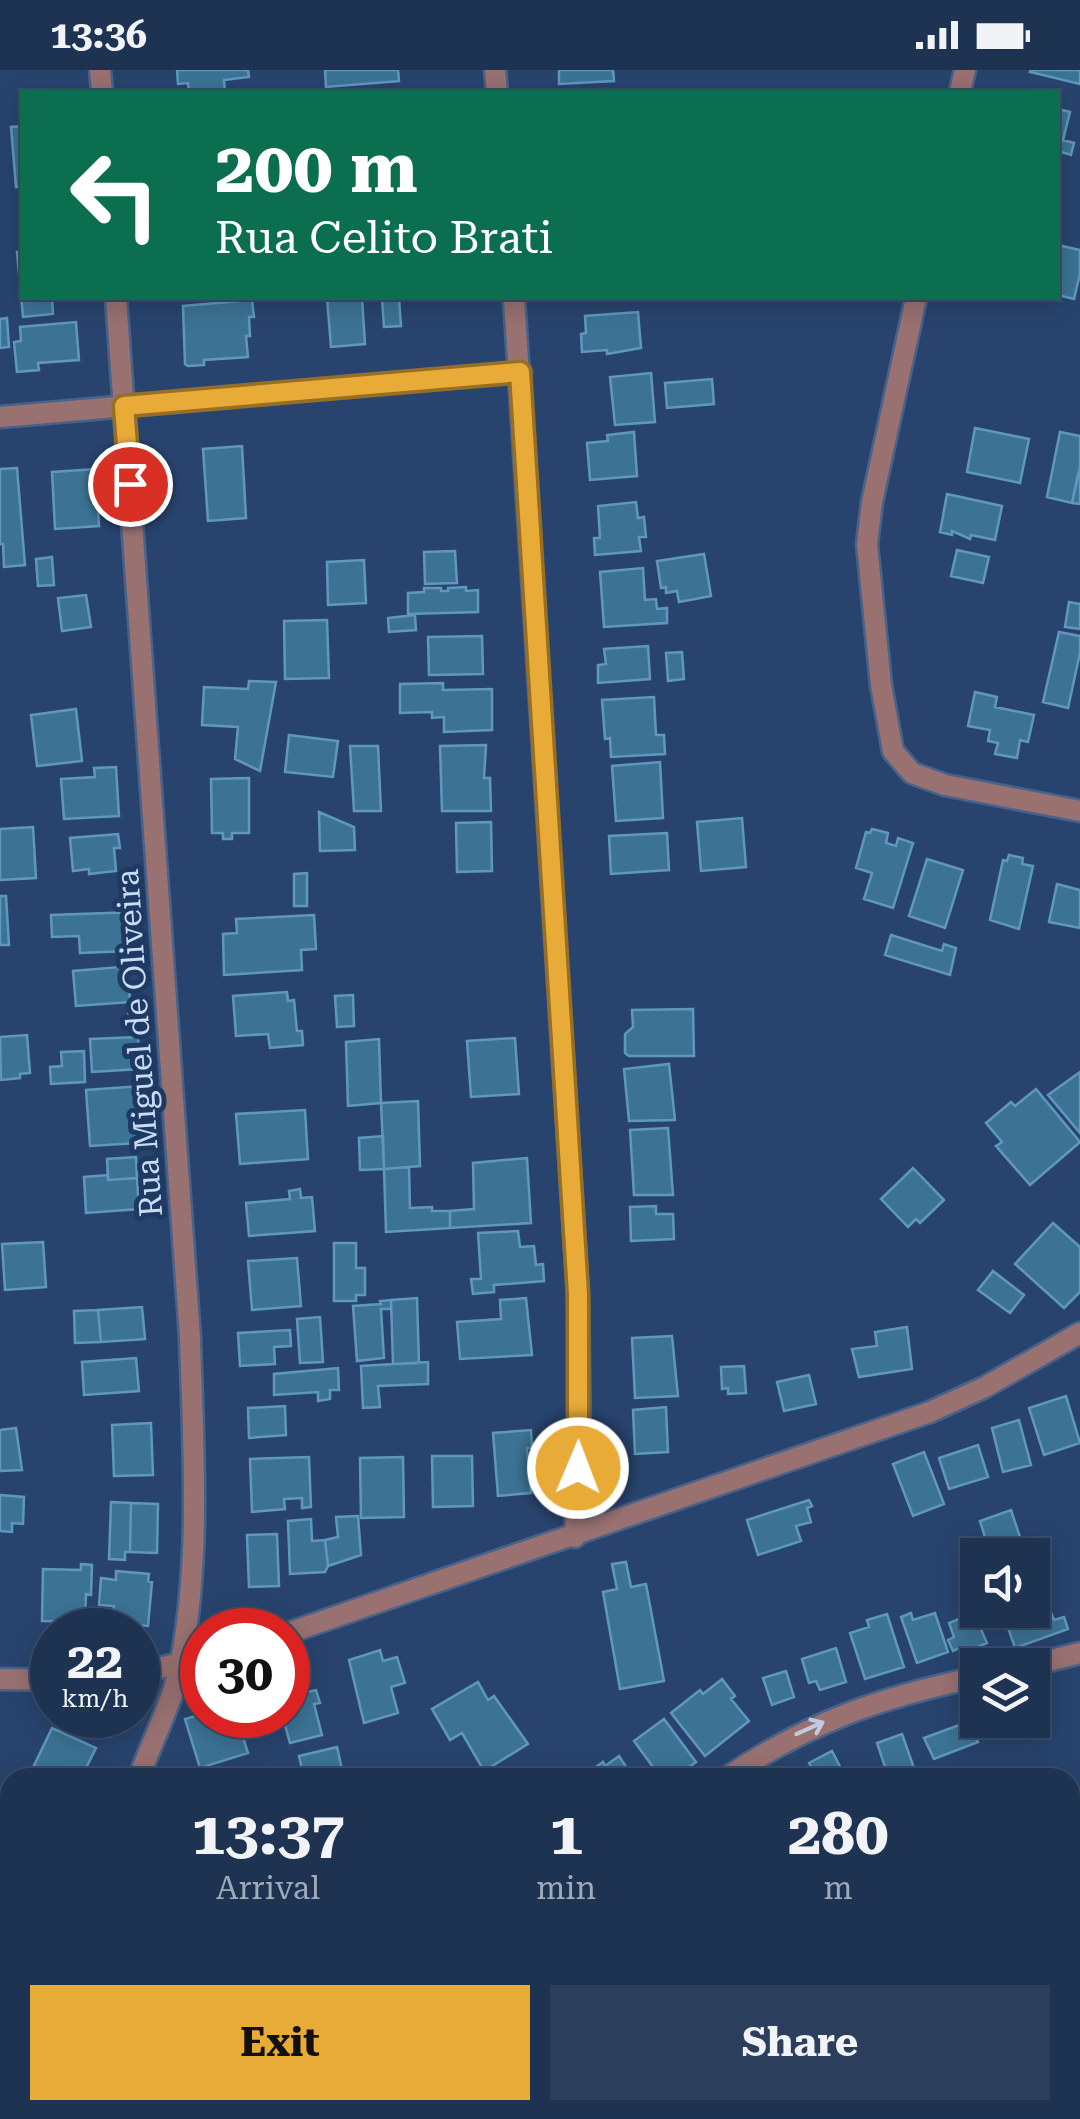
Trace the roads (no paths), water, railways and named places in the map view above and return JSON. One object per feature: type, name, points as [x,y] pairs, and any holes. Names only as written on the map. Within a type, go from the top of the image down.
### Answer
[{"type":"street","name":"Rua Miguel de Oliveira","points":[[116,300],[190,1337],[194,1452],[186,1608]]},
{"type":"street","points":[[514,300],[578,1294],[580,1433],[575,1537]]},
{"type":"street","points":[[916,300],[872,502],[868,544],[880,686],[893,751],[912,773],[945,785],[1080,811]]},
{"type":"street","points":[[0,417],[520,372]]},
{"type":"street","points":[[310,1626],[930,1412],[985,1387],[1080,1334]]},
{"type":"street","points":[[1050,1660],[1080,1653]]},
{"type":"street","name":"Rua Miguel de Oliveira","points":[[143,1768],[180,1664]]},
{"type":"street","points":[[160,1668],[180,1664]]},
{"type":"street","points":[[0,1680],[30,1680]]},
{"type":"street","points":[[741,1768],[789,1737],[846,1711],[960,1681]]}]
